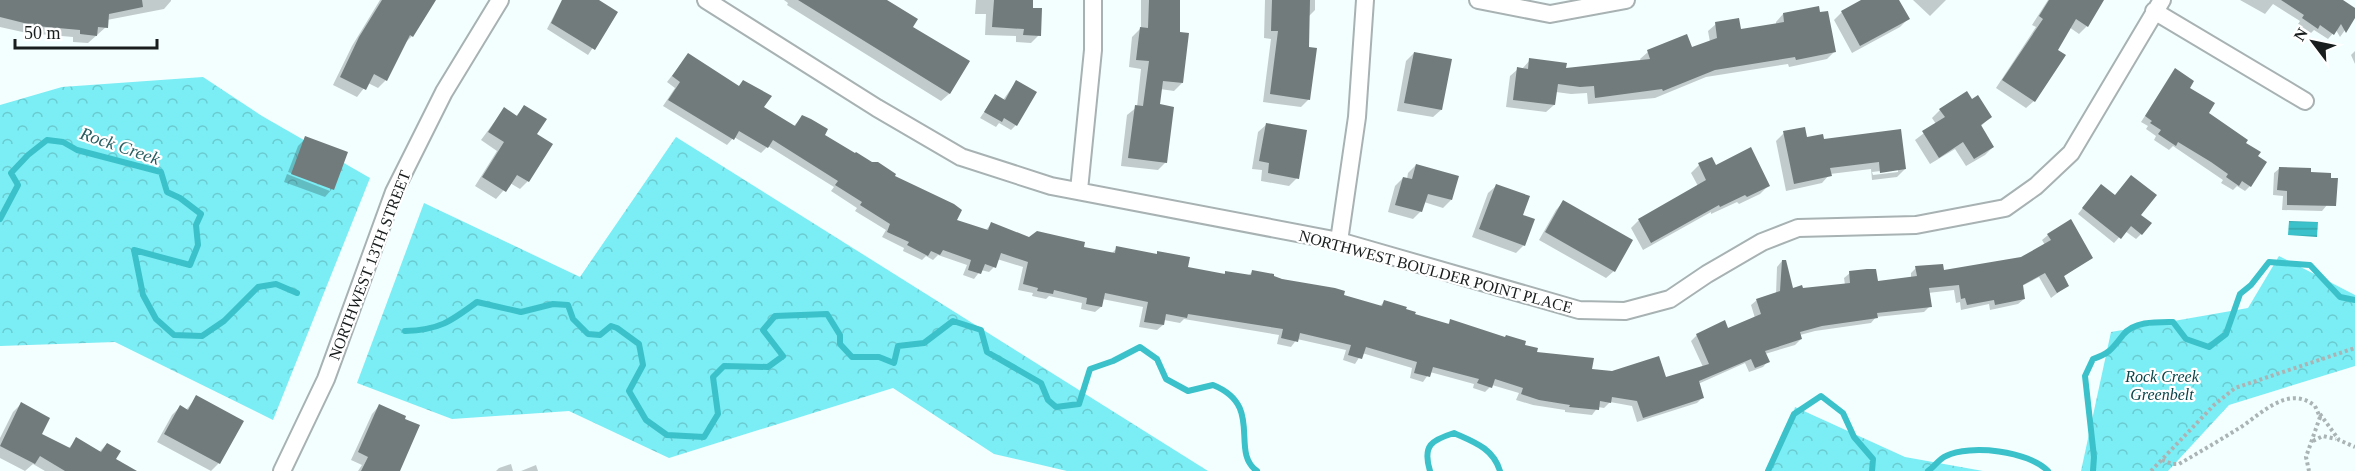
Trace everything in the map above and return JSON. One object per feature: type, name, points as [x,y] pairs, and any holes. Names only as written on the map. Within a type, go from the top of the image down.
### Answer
[{"type":"street","name":"NORTHWEST 13TH STREET","points":[[282,471],[326,379],[394,192],[444,92],[500,0]]},
{"type":"street","name":"NORTHWEST BOULDER POINT PLACE","points":[[706,0],[961,157],[1051,186],[1339,241],[1579,310],[1625,311],[1670,299],[1762,242],[1798,228],[1916,225],[2005,208],[2036,186],[2072,153],[2158,6]]},
{"type":"street","points":[[1078,190],[1093,50],[1093,0]]},
{"type":"street","points":[[1339,241],[1357,117],[1365,0]]},
{"type":"street","points":[[1478,0],[1550,14],[1626,0]]},
{"type":"street","points":[[2158,6],[2305,101]]},
{"type":"path","points":[[2151,471],[2214,405],[2235,388],[2355,348]]},
{"type":"path","points":[[2162,460],[2179,464],[2238,429],[2264,409],[2279,402],[2301,399],[2311,403],[2341,442]]},
{"type":"path","points":[[2309,471],[2306,457],[2319,422],[2318,411]]},
{"type":"path","points":[[2311,444],[2323,436],[2330,436],[2355,447]]},
{"type":"green space","points":[[203,77],[262,116],[370,178],[273,420],[115,342],[0,346],[0,105],[62,87]]},
{"type":"green space","points":[[676,137],[1208,471],[1067,471],[994,454],[893,388],[669,458],[569,411],[452,419],[357,383],[424,203],[580,277]]},
{"type":"green space","name":"Rock Creek Greenbelt","points":[[2279,256],[2355,295],[2355,366],[2229,405],[2168,471],[2081,471],[2111,332],[2248,308]]},
{"type":"green space","points":[[1795,407],[1905,457],[1983,471],[1765,471],[1792,418]]},
{"type":"shaded area","points":[[2289,221],[2318,222],[2317,237],[2288,235]]},
{"type":"building","points":[[0,0],[142,0],[143,7],[109,14],[108,28],[98,27],[97,36],[80,34],[80,30],[36,26],[0,17]]},
{"type":"building","points":[[382,0],[436,0],[413,37],[410,35],[387,81],[374,74],[366,90],[340,77],[359,37]]},
{"type":"building","points":[[562,0],[599,0],[618,12],[595,50],[551,23]]},
{"type":"building","points":[[798,0],[887,0],[918,19],[913,27],[970,61],[950,94]]},
{"type":"building","points":[[994,0],[1033,0],[1033,8],[1042,8],[1041,36],[1023,35],[1024,29],[992,27]]},
{"type":"building","points":[[1149,0],[1180,0],[1180,32],[1189,33],[1183,83],[1163,81],[1160,104],[1174,107],[1167,163],[1128,158],[1135,105],[1143,106],[1149,61],[1136,60],[1140,27],[1148,28]]},
{"type":"building","points":[[1272,0],[1310,0],[1309,47],[1317,48],[1310,100],[1270,94],[1278,31],[1271,31]]},
{"type":"building","points":[[1861,0],[1899,0],[1910,19],[1860,46],[1841,11]]},
{"type":"building","points":[[2049,0],[2104,0],[2088,27],[2076,19],[2058,50],[2066,55],[2035,102],[2002,80],[2043,19],[2039,16]]},
{"type":"building","points":[[2281,0],[2343,0],[2355,8],[2355,18],[2346,33],[2341,24],[2334,35],[2320,25],[2318,29],[2302,18],[2304,15]]},
{"type":"building","points":[[1819,6],[1820,12],[1828,11],[1836,52],[1796,60],[1795,57],[1715,70],[1663,91],[1662,89],[1595,98],[1594,86],[1558,84],[1555,105],[1513,100],[1517,67],[1528,69],[1529,58],[1567,63],[1566,68],[1650,59],[1647,50],[1687,34],[1692,47],[1717,38],[1715,22],[1739,18],[1741,29],[1784,22],[1783,13]]},
{"type":"building","points":[[1414,52],[1452,59],[1442,110],[1404,103]]},
{"type":"building","points":[[688,53],[739,86],[743,80],[772,96],[764,107],[795,126],[802,115],[811,119],[828,129],[825,135],[855,153],[872,162],[878,162],[896,174],[895,176],[954,204],[962,210],[957,220],[988,230],[991,222],[1029,237],[1037,231],[1085,242],[1084,247],[1115,253],[1116,246],[1157,254],[1157,251],[1190,257],[1188,267],[1225,274],[1225,271],[1251,275],[1252,270],[1274,274],[1282,279],[1335,288],[1345,291],[1344,295],[1382,306],[1384,300],[1407,307],[1406,309],[1416,312],[1415,314],[1449,324],[1450,319],[1505,337],[1506,335],[1526,341],[1525,345],[1538,348],[1537,352],[1594,358],[1592,369],[1612,371],[1659,356],[1666,377],[1709,364],[1696,334],[1725,320],[1728,328],[1761,314],[1756,299],[1780,291],[1782,260],[1786,260],[1793,288],[1802,285],[1803,288],[1850,283],[1849,271],[1867,269],[1876,269],[1878,281],[1917,276],[1915,266],[1943,264],[1944,270],[2021,257],[2051,240],[2047,234],[2071,219],[2093,258],[2064,276],[2069,286],[2057,293],[2045,273],[2023,285],[2025,299],[1995,305],[1994,300],[1967,305],[1965,298],[1961,299],[1959,285],[1929,288],[1932,307],[1877,313],[1878,318],[1822,326],[1800,332],[1802,339],[1765,351],[1770,362],[1755,368],[1751,359],[1699,381],[1704,398],[1643,418],[1637,401],[1612,397],[1611,403],[1600,401],[1599,410],[1569,407],[1570,405],[1539,400],[1521,394],[1523,388],[1495,379],[1492,388],[1477,383],[1479,379],[1433,367],[1430,377],[1414,373],[1417,362],[1366,347],[1362,359],[1348,355],[1351,345],[1300,333],[1298,342],[1281,338],[1283,329],[1188,314],[1187,318],[1166,314],[1164,325],[1144,322],[1148,302],[1105,293],[1102,307],[1086,304],[1087,298],[1054,290],[1053,294],[1037,291],[1038,288],[1023,284],[1028,262],[1001,253],[996,268],[985,264],[981,274],[968,270],[971,260],[943,250],[940,255],[931,251],[928,256],[907,245],[909,242],[887,232],[890,224],[860,205],[862,202],[835,185],[838,181],[773,140],[768,148],[739,131],[734,140],[668,100],[680,82],[672,76]]},
{"type":"building","points":[[2175,68],[2194,81],[2190,88],[2215,103],[2209,113],[2248,140],[2246,143],[2261,152],[2258,156],[2267,162],[2251,187],[2242,181],[2239,186],[2226,177],[2228,174],[2211,162],[2178,142],[2176,146],[2158,134],[2161,130],[2150,123],[2152,121],[2145,116]]},
{"type":"building","points":[[1016,80],[1037,92],[1017,126],[1004,118],[1002,122],[984,112],[995,94],[1005,100]]},
{"type":"building","points":[[1967,91],[1972,99],[1978,95],[1992,117],[1981,125],[1994,147],[1974,159],[1963,142],[1939,158],[1922,131],[1945,117],[1939,109]]},
{"type":"building","points":[[524,105],[547,119],[537,134],[553,144],[529,182],[517,175],[506,192],[482,177],[504,142],[488,132],[504,107],[517,116]]},
{"type":"building","points":[[1266,123],[1307,130],[1299,179],[1268,173],[1269,163],[1259,161]]},
{"type":"building","points":[[1805,127],[1807,137],[1823,134],[1824,139],[1901,129],[1906,169],[1880,173],[1879,162],[1830,168],[1832,176],[1794,184],[1783,131]]},
{"type":"building","points":[[305,136],[348,152],[334,190],[291,174]]},
{"type":"building","points":[[1751,147],[1770,186],[1747,197],[1745,195],[1720,207],[1719,205],[1651,243],[1638,219],[1706,180],[1698,163],[1712,157],[1716,165]]},
{"type":"building","points":[[1416,164],[1459,176],[1452,200],[1428,194],[1422,212],[1395,205],[1403,177],[1412,179]]},
{"type":"building","points":[[2279,167],[2311,168],[2311,172],[2331,173],[2331,178],[2338,178],[2336,206],[2287,205],[2287,191],[2277,190]]},
{"type":"building","points":[[2131,175],[2157,195],[2141,215],[2152,223],[2142,235],[2131,226],[2121,239],[2082,208],[2101,184],[2115,195]]},
{"type":"building","points":[[1496,184],[1530,196],[1523,215],[1535,219],[1525,246],[1479,229]]},
{"type":"building","points":[[1563,200],[1633,240],[1615,272],[1545,232]]},
{"type":"building","points":[[196,395],[244,421],[220,464],[164,434],[180,405],[188,410]]},
{"type":"building","points":[[21,402],[50,418],[42,434],[70,448],[76,437],[101,452],[107,443],[121,451],[116,459],[137,471],[65,471],[40,456],[35,464],[0,446]]},
{"type":"building","points":[[379,404],[420,425],[400,471],[361,471],[368,457],[358,452]]},
{"type":"waterway","name":"Rock Creek","points":[[0,219],[18,185],[11,173],[47,140],[63,142],[77,150],[161,172],[167,192],[180,198],[201,214],[196,225],[198,245],[190,265],[134,250],[143,295],[156,319],[174,335],[202,336],[224,321],[258,287],[276,284],[297,293]]},
{"type":"waterway","name":"Rock Creek","points":[[2093,471],[2094,457],[2085,376],[2093,359],[2110,350],[2128,330],[2146,323],[2173,322],[2186,339],[2209,347],[2226,334],[2240,294],[2251,285],[2269,262],[2310,265],[2340,297],[2355,300]]},
{"type":"waterway","name":"Rock Creek","points":[[405,331],[427,329],[444,324],[477,302],[521,312],[553,304],[568,305],[573,319],[588,334],[600,335],[611,326],[639,344],[643,365],[629,391],[646,420],[667,435],[704,437],[718,414],[713,377],[724,366],[768,367],[783,356],[763,330],[775,316],[827,314],[840,335],[840,344],[852,357],[879,357],[894,363],[898,346],[924,343],[953,321],[981,330],[987,352],[1041,383],[1048,400],[1056,407],[1079,404],[1090,369],[1113,361],[1140,347],[1157,359],[1166,379],[1188,391],[1213,385],[1229,394],[1238,404],[1242,416],[1246,452],[1249,462],[1257,471]]},
{"type":"waterway","name":"Rock Creek","points":[[1768,471],[1794,414],[1821,396],[1843,413],[1854,437],[1873,459],[1872,471]]},
{"type":"waterway","name":"Rock Creek","points":[[1430,471],[1428,449],[1435,441],[1454,433],[1488,451],[1500,471]]},
{"type":"waterway","name":"Rock Creek","points":[[1928,471],[1946,456],[1969,450],[2014,454],[2039,464],[2048,471]]}]
